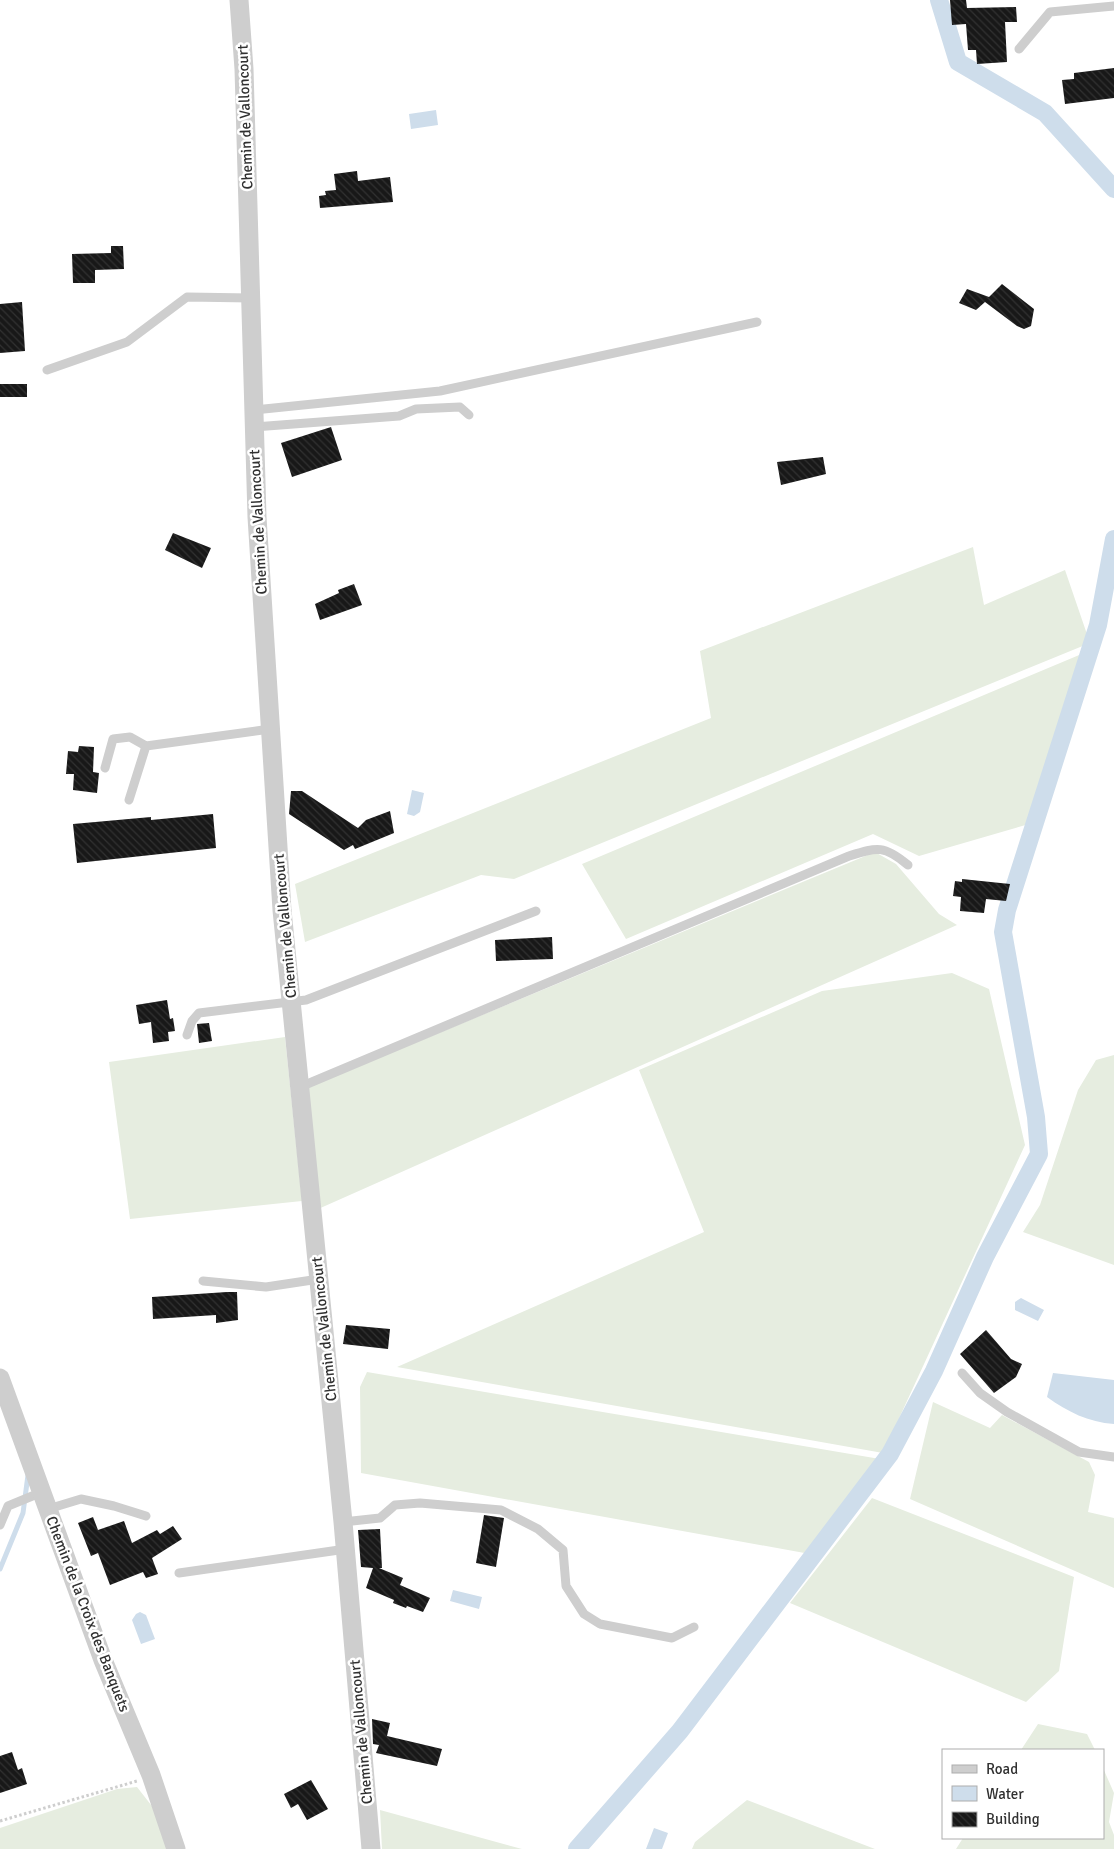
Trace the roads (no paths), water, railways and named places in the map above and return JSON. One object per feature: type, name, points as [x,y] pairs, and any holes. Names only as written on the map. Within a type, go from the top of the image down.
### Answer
[{"type":"street","name":"Chemin de Valloncourt","points":[[239,0],[244,68],[257,527],[282,910],[346,1549],[371,1849]]},
{"type":"street","name":"Chemin de la Croix des Banquets","points":[[0,1378],[103,1660],[151,1775],[176,1849]]},
{"type":"lane","points":[[1019,50],[1050,12],[1114,6]]},
{"type":"lane","points":[[47,370],[128,342],[187,297],[250,298]]},
{"type":"lane","points":[[254,419],[440,390],[757,322]]},
{"type":"lane","points":[[254,419],[399,416],[416,408],[460,407],[470,415]]},
{"type":"lane","points":[[104,768],[113,738],[130,737],[146,746],[270,729]]},
{"type":"lane","points":[[130,800],[146,746]]},
{"type":"lane","points":[[300,1087],[849,856],[875,848],[891,851],[908,865]]},
{"type":"lane","points":[[187,1035],[192,1021],[199,1013],[306,1000],[536,911]]},
{"type":"lane","points":[[203,1281],[266,1288],[319,1279]]},
{"type":"lane","points":[[962,1373],[980,1393],[1007,1412],[1079,1452],[1114,1457]]},
{"type":"lane","points":[[0,1525],[8,1506],[45,1500],[81,1499],[114,1506],[146,1516]]},
{"type":"lane","points":[[343,1522],[380,1518],[394,1505],[420,1503],[502,1510],[538,1528],[563,1550],[566,1586],[584,1614],[600,1624],[672,1638],[694,1627]]},
{"type":"lane","points":[[179,1573],[346,1549]]},
{"type":"water","points":[[436,110],[438,125],[411,129],[409,114]]},
{"type":"water","points":[[412,790],[424,793],[420,812],[414,816],[407,814]]},
{"type":"water","points":[[1021,1298],[1044,1310],[1038,1321],[1015,1310],[1015,1302]]},
{"type":"water","points":[[1053,1373],[1114,1380],[1114,1424],[1096,1421],[1079,1415],[1047,1397]]},
{"type":"water","points":[[453,1590],[482,1597],[479,1609],[450,1601]]},
{"type":"water","points":[[140,1612],[146,1615],[155,1639],[141,1644],[132,1620]]},
{"type":"water","points":[[654,1828],[668,1833],[662,1849],[646,1849]]},
{"type":"waterway","points":[[939,0],[958,62],[1045,113],[1114,189]]},
{"type":"waterway","points":[[577,1849],[680,1731],[890,1454],[934,1371],[985,1257],[1039,1154],[1036,1117],[1003,932],[1007,910],[1098,625],[1114,539]]},
{"type":"waterway","points":[[0,1569],[23,1513],[28,1475]]}]
